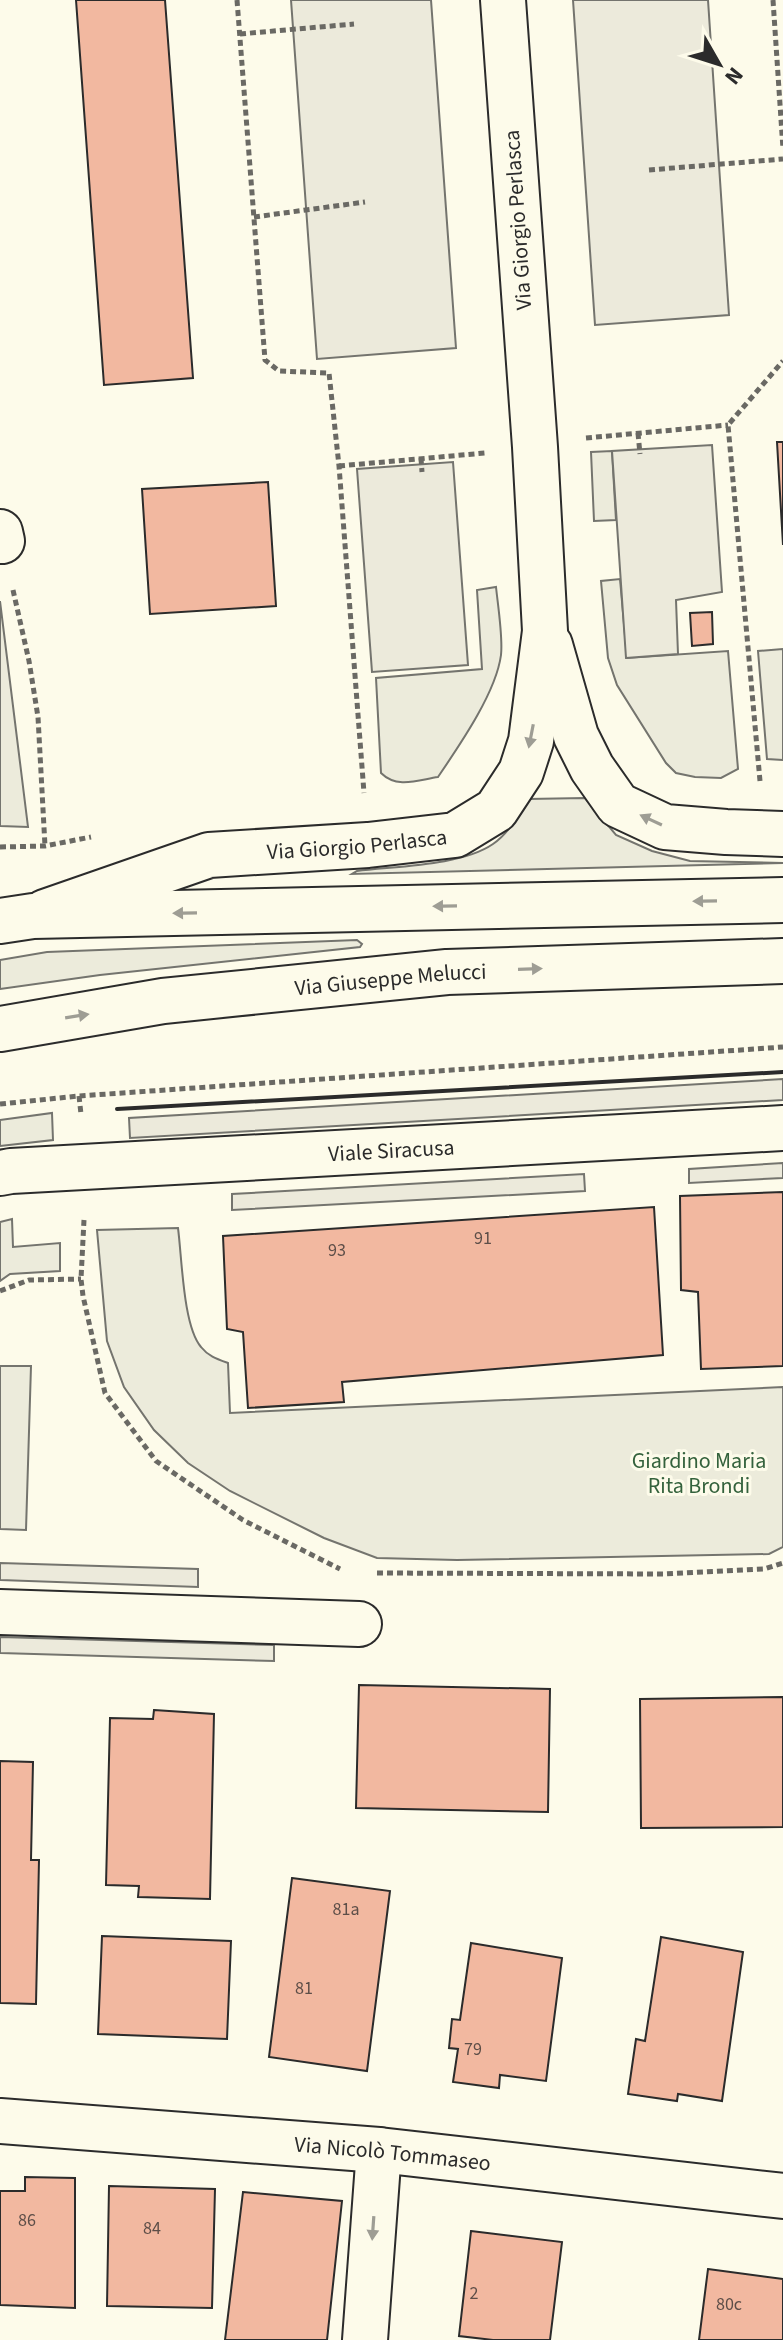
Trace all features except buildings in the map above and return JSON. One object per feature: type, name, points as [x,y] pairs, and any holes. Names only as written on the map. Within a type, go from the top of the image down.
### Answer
[{"type":"street","name":"Via Giorgio Perlasca","points":[[16,918],[209,855],[368,845],[455,835],[496,810],[521,772],[531,741],[545,631],[503,0]]},
{"type":"street","name":"Via Giorgio Perlasca","points":[[545,631],[576,736],[592,768],[618,805],[665,827],[783,834]]},
{"type":"street","points":[[16,918],[783,900]]},
{"type":"street","name":"Via Giuseppe Melucci","points":[[0,1029],[163,1001],[447,972],[783,961]]},
{"type":"street","name":"Viale Siracusa","points":[[0,1173],[783,1128]]},
{"type":"street","points":[[0,1612],[359,1624]]},
{"type":"street","name":"Via Nicolò Tommaseo","points":[[0,2121],[379,2150],[783,2196]]},
{"type":"street","points":[[365,2340],[379,2150]]},
{"type":"path","points":[[237,0],[265,360],[279,371],[329,373],[364,800]]},
{"type":"path","points":[[773,0],[783,149]]},
{"type":"path","points":[[240,34],[354,24]]},
{"type":"path","points":[[649,170],[783,159]]},
{"type":"path","points":[[254,217],[365,202]]},
{"type":"path","points":[[581,438],[728,425],[783,361]]},
{"type":"path","points":[[728,425],[761,790]]},
{"type":"path","points":[[638,433],[640,454]]},
{"type":"path","points":[[339,466],[494,452]]},
{"type":"path","points":[[421,458],[422,472]]},
{"type":"path","points":[[1,537],[29,661],[38,717],[45,846]]},
{"type":"path","points":[[0,1104],[95,1094],[783,1047]]},
{"type":"path","points":[[85,1209],[81,1279],[105,1393],[156,1461],[243,1520],[350,1573]]},
{"type":"path","points":[[0,1291],[29,1280],[81,1279]]},
{"type":"path","points":[[365,1573],[664,1574],[764,1569],[783,1563]]},
{"type":"green space","points":[[612,451],[616,520],[594,521],[591,452]]},
{"type":"green space","points":[[620,579],[627,658],[728,651],[738,769],[721,778],[676,773],[666,763],[617,685],[608,658],[601,581]]},
{"type":"green space","points":[[496,587],[501,655],[492,686],[476,719],[438,777],[408,782],[387,778],[381,773],[376,678],[482,669],[477,590]]},
{"type":"green space","points":[[0,601],[28,827],[0,826]]},
{"type":"green space","points":[[783,649],[783,760],[767,759],[758,651]]},
{"type":"green space","points":[[585,798],[616,835],[652,851],[690,861],[783,863],[352,874],[464,857],[498,840],[513,824],[528,799]]},
{"type":"green space","points":[[357,940],[362,944],[360,947],[0,989],[0,960],[47,952]]},
{"type":"green space","points":[[52,1113],[53,1140],[0,1146],[0,1120]]},
{"type":"green space","points":[[12,1219],[13,1247],[60,1243],[60,1271],[10,1274],[0,1281],[0,1222]]},
{"type":"green space","name":"Giardino Maria Rita Brondi","points":[[178,1228],[190,1324],[204,1350],[228,1363],[230,1413],[783,1387],[783,1547],[769,1554],[457,1560],[377,1558],[324,1538],[230,1491],[188,1463],[154,1430],[124,1387],[107,1341],[97,1230]]},
{"type":"green space","points":[[0,1366],[31,1366],[26,1530],[0,1529]]},
{"type":"shaded area","points":[[291,0],[431,0],[456,348],[317,359]]},
{"type":"shaded area","points":[[573,0],[708,0],[729,315],[595,325]]},
{"type":"shaded area","points":[[712,445],[722,592],[676,600],[678,654],[626,658],[612,451]]},
{"type":"shaded area","points":[[453,462],[468,665],[372,672],[357,469]]},
{"type":"shaded area","points":[[783,1079],[783,1100],[130,1138],[129,1118]]},
{"type":"shaded area","points":[[783,1163],[783,1178],[689,1183],[689,1169]]},
{"type":"shaded area","points":[[584,1174],[585,1191],[232,1210],[232,1194]]},
{"type":"shaded area","points":[[0,1563],[198,1569],[198,1587],[0,1580]]},
{"type":"shaded area","points":[[0,1637],[274,1645],[274,1661],[0,1653]]},
{"type":"wall","points":[[117,1109],[783,1072]]}]
